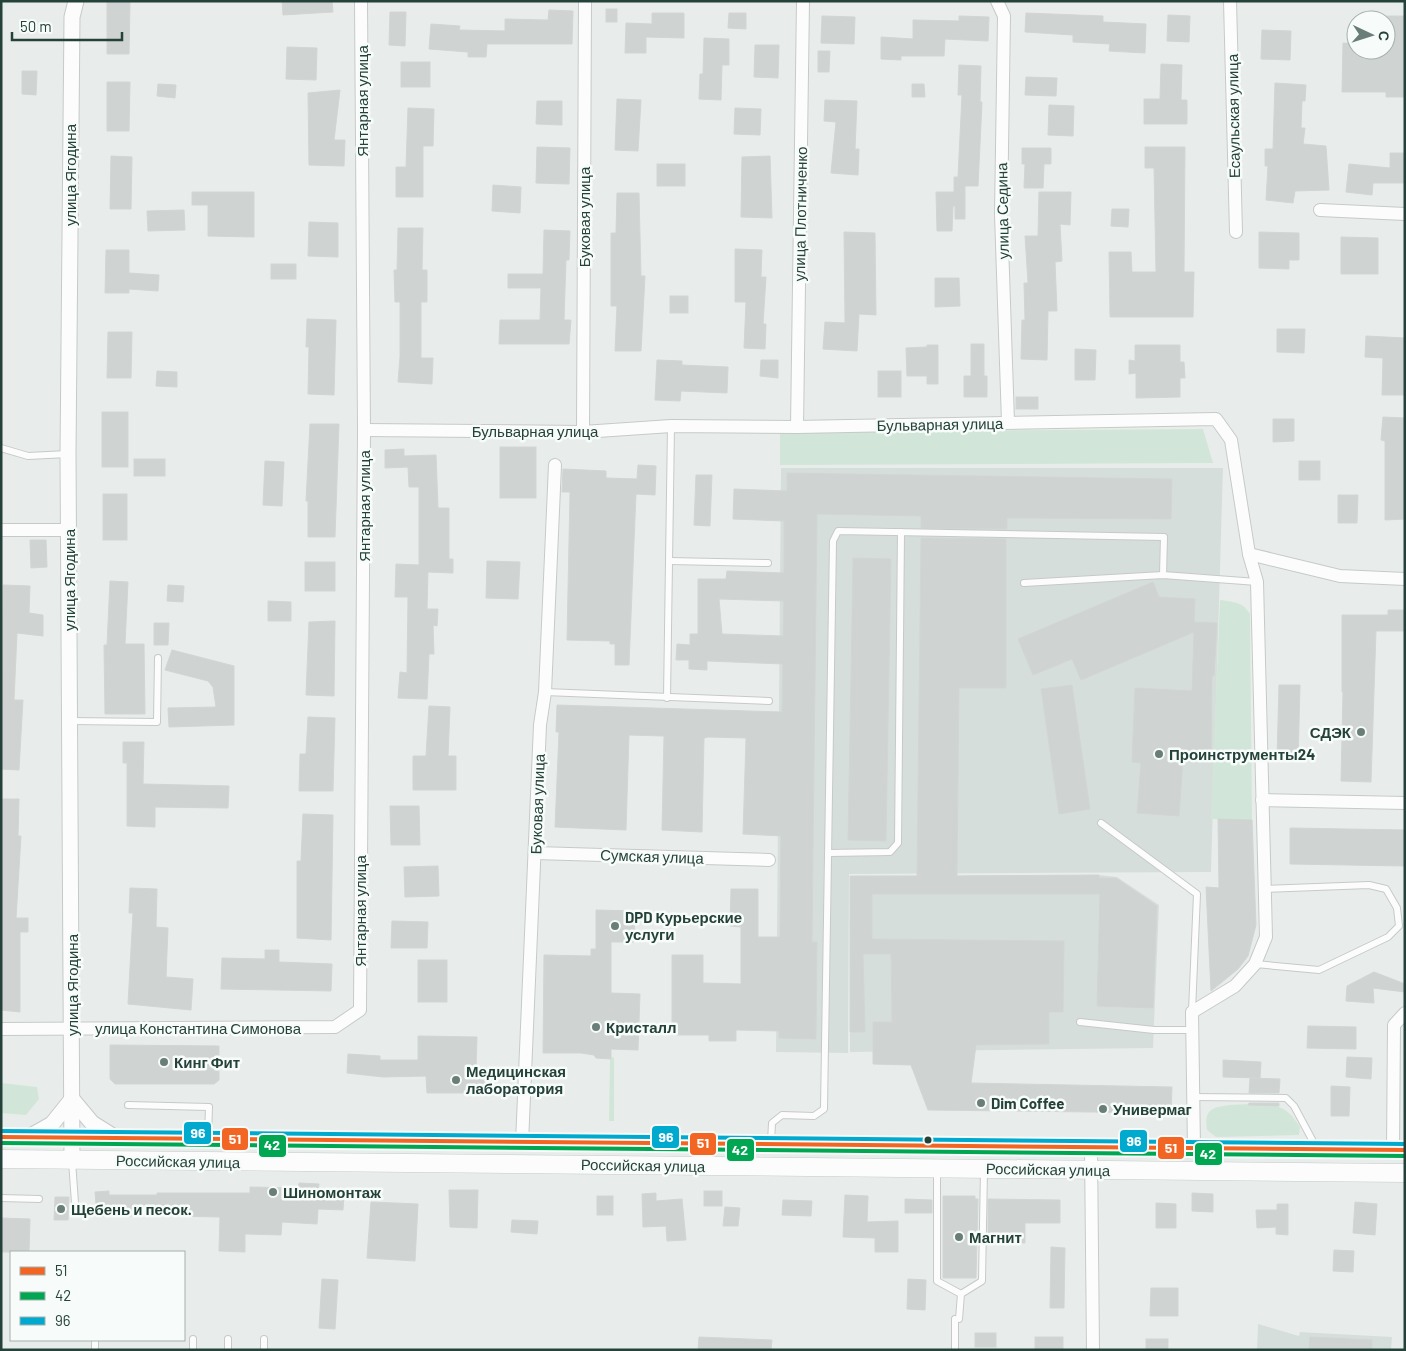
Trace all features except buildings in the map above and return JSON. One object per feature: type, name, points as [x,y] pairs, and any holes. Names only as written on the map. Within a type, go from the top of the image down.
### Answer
[{"type":"main road","name":"Российская улица","points":[[1,1137],[1399,1150]]},
{"type":"main road","name":"Российская улица","points":[[1,1159],[1405,1173]]},
{"type":"street","name":"улица Ягодина","points":[[72,1160],[68,454],[72,17],[76,1]]},
{"type":"street","name":"Янтарная улица","points":[[360,1010],[364,430],[361,1]]},
{"type":"street","name":"Буковая улица","points":[[583,432],[585,1]]},
{"type":"street","name":"улица Плотниченко","points":[[797,427],[803,1]]},
{"type":"street","name":"улица Седина","points":[[997,1],[1004,16],[1001,214],[1008,422]]},
{"type":"street","name":"Есаульская улица","points":[[1230,1],[1236,232]]},
{"type":"street","points":[[1320,210],[1405,214]]},
{"type":"street","name":"Бульварная улица","points":[[364,430],[583,432],[671,426],[797,427],[1216,419],[1231,440],[1249,554]]},
{"type":"street","name":"Буковая улица","points":[[522,1143],[540,725],[545,692],[555,465]]},
{"type":"street","points":[[1,530],[69,530]]},
{"type":"street","points":[[1194,1149],[1192,1012],[1234,986],[1255,964],[1266,937],[1257,582],[1249,554],[1340,576],[1405,579]]},
{"type":"street","points":[[1262,800],[1405,803]]},
{"type":"street","name":"Сумская улица","points":[[535,853],[769,860]]},
{"type":"street","name":"улица Константина Симонова","points":[[1,1029],[335,1027],[360,1010]]},
{"type":"street","points":[[1399,1150],[1394,1025],[1405,1013]]},
{"type":"street","points":[[29,1137],[52,1124],[72,1099],[92,1124],[116,1138]]},
{"type":"street","points":[[1091,1148],[1093,1350]]},
{"type":"lane","points":[[666,698],[671,426]]},
{"type":"lane","points":[[1,448],[28,456],[68,454]]},
{"type":"lane","points":[[771,1145],[772,1123],[782,1115],[814,1116],[824,1109],[833,541],[838,531],[1164,537],[1163,575]]},
{"type":"lane","points":[[829,853],[890,852],[898,843],[901,532]]},
{"type":"lane","points":[[670,561],[768,563]]},
{"type":"lane","points":[[1024,583],[1163,575],[1257,582]]},
{"type":"lane","points":[[70,721],[158,722],[158,658]]},
{"type":"lane","points":[[545,692],[769,701]]},
{"type":"lane","points":[[1101,823],[1197,894],[1192,1012]]},
{"type":"lane","points":[[1255,964],[1319,970],[1388,937],[1399,926],[1397,908],[1386,889],[1369,885],[1264,889]]},
{"type":"lane","points":[[1080,1022],[1154,1030],[1192,1030]]},
{"type":"lane","points":[[1192,1096],[1286,1098],[1294,1106],[1318,1150]]},
{"type":"lane","points":[[128,1105],[209,1107],[207,1140]]},
{"type":"lane","points":[[72,1160],[75,1203]]},
{"type":"lane","points":[[937,1168],[937,1281],[960,1294]]},
{"type":"lane","points":[[960,1294],[982,1281],[984,1169]]},
{"type":"lane","points":[[1,1198],[39,1199]]},
{"type":"lane","points":[[955,1350],[960,1294]]},
{"type":"lane","points":[[193,1339],[193,1350]]},
{"type":"lane","points":[[228,1339],[228,1350]]},
{"type":"lane","points":[[264,1339],[264,1350]]},
{"type":"shaded area","points":[[781,468],[1223,468],[1211,872],[849,874],[848,1053],[776,1052]]},
{"type":"shaded area","points":[[1099,875],[1117,877],[1159,905],[1153,1048],[850,1052],[850,876]]},
{"type":"shaded area","points":[[1258,1324],[1299,1336],[1300,1332],[1392,1337],[1391,1350],[1257,1350]]},
{"type":"green space","points":[[1203,429],[1213,463],[780,465],[780,432]]},
{"type":"green space","points":[[1220,600],[1241,605],[1250,614],[1252,820],[1211,819]]},
{"type":"green space","points":[[614,1057],[614,1121],[609,1121],[610,1058]]},
{"type":"green space","points":[[1,1083],[37,1087],[39,1099],[26,1115],[1,1113]]},
{"type":"green space","points":[[1272,1104],[1285,1110],[1294,1119],[1300,1127],[1299,1135],[1216,1137],[1207,1130],[1207,1115],[1215,1108],[1230,1105]]},
{"type":"transit line","name":"96","points":[[1,1131],[1405,1144]]},
{"type":"transit line","name":"51","points":[[1,1137],[1405,1150]]},
{"type":"transit line","name":"42","points":[[1,1143],[1405,1156]]},
{"type":"place","name":"СДЭК","points":[[1361,732]]},
{"type":"place","name":"Проинструменты24","points":[[1159,754]]},
{"type":"place","name":"DPD Курьерские услуги","points":[[615,926]]},
{"type":"place","name":"Кристалл","points":[[596,1027]]},
{"type":"place","name":"Кинг Фит","points":[[164,1062]]},
{"type":"place","name":"Медицинская лаборатория","points":[[456,1080]]},
{"type":"place","name":"Dim Coffee","points":[[981,1103]]},
{"type":"place","name":"Универмаг","points":[[1103,1109]]},
{"type":"place","name":"Шиномонтаж","points":[[273,1192]]},
{"type":"place","name":"Щебень и песок.","points":[[61,1209]]},
{"type":"place","name":"Магнит","points":[[959,1237]]}]
